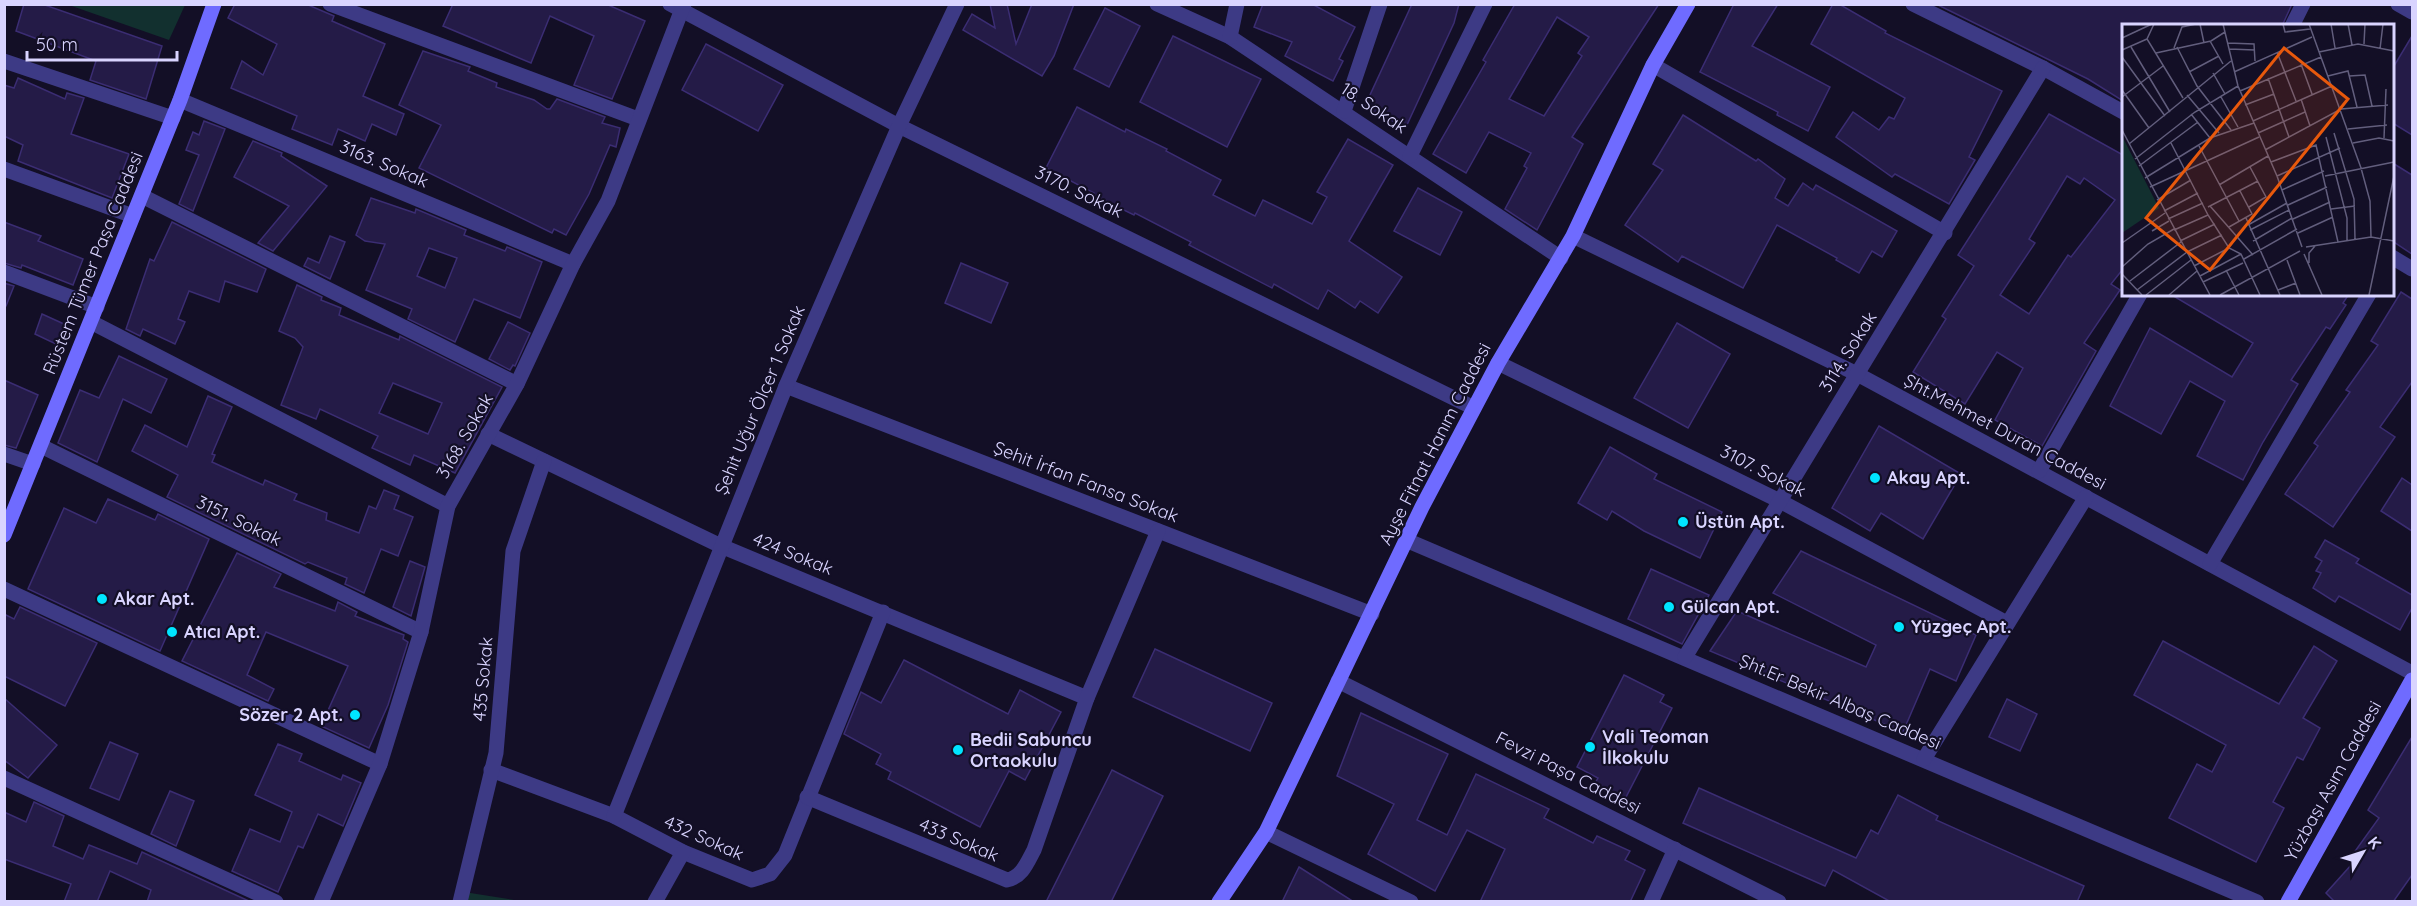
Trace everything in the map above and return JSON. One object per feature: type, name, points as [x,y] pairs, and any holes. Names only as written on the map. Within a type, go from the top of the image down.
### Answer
[{"type":"street","name":"Rüstem Tümer Paşa Caddesi","points":[[4,535],[173,118],[214,4]]},
{"type":"street","points":[[330,4],[638,119]]},
{"type":"street","name":"Şehit Uğur Ölçer 1 Sokak","points":[[614,816],[786,386],[899,126],[957,4]]},
{"type":"street","name":"18. Sokak","points":[[1157,4],[1230,37],[1561,258]]},
{"type":"street","points":[[1230,37],[1236,4]]},
{"type":"street","points":[[1344,111],[1380,4]]},
{"type":"street","points":[[1410,156],[1485,4]]},
{"type":"street","name":"Ayşe Fitnat Hanım Caddesi","points":[[1219,902],[1266,832],[1406,540],[1498,363],[1573,236],[1653,65],[1688,4]]},
{"type":"street","points":[[1913,4],[2043,68],[2122,111]]},
{"type":"street","points":[[2293,24],[2303,4]]},
{"type":"street","points":[[2398,4],[2412,12]]},
{"type":"street","name":"3168. Sokak","points":[[321,902],[380,764],[421,632],[448,506],[517,384],[573,264],[608,201],[679,6]]},
{"type":"street","name":"3170. Sokak","points":[[679,6],[899,126],[1474,408]]},
{"type":"street","points":[[4,61],[173,118]]},
{"type":"street","points":[[1653,65],[1945,233]]},
{"type":"street","name":"3114. Sokak","points":[[1685,657],[1945,233],[2043,68]]},
{"type":"street","name":"3163. Sokak","points":[[180,100],[573,264]]},
{"type":"street","points":[[4,169],[133,216]]},
{"type":"street","points":[[142,196],[517,384]]},
{"type":"street","name":"Şht.Mehmet Duran Caddesi","points":[[1573,236],[1857,374],[2412,673]]},
{"type":"street","points":[[2393,258],[2412,269]]},
{"type":"street","points":[[4,272],[97,307]]},
{"type":"street","points":[[2039,471],[2139,296]]},
{"type":"street","points":[[2210,564],[2368,296]]},
{"type":"street","points":[[91,322],[448,506]]},
{"type":"street","name":"3107. Sokak","points":[[1498,363],[1780,501],[2007,623]]},
{"type":"street","name":"Şehit İrfan Fansa Sokak","points":[[786,386],[1372,614]]},
{"type":"street","name":"424 Sokak","points":[[488,434],[721,546],[1087,698]]},
{"type":"street","name":"3151. Sokak","points":[[41,446],[421,632]]},
{"type":"street","points":[[4,454],[33,464]]},
{"type":"street","name":"435 Sokak","points":[[460,902],[496,753],[513,551],[544,461]]},
{"type":"street","points":[[1924,759],[2086,497]]},
{"type":"street","name":"433 Sokak","points":[[807,797],[1007,880],[1014,879],[1023,870],[1034,850],[1087,698],[1158,531]]},
{"type":"street","name":"Şht.Er Bekir Albaş Caddesi","points":[[1406,540],[2257,902]]},
{"type":"street","points":[[4,589],[380,764]]},
{"type":"street","name":"432 Sokak","points":[[491,770],[614,816],[682,852],[752,880],[770,874],[785,855],[883,612]]},
{"type":"street","name":"Yüzbaşı Asım Caddesi","points":[[2288,902],[2412,680]]},
{"type":"street","name":"Fevzi Paşa Caddesi","points":[[1338,681],[1779,902]]},
{"type":"street","points":[[4,778],[276,902]]},
{"type":"street","points":[[1266,832],[1411,902]]},
{"type":"street","points":[[1651,902],[1675,849]]},
{"type":"street","points":[[655,902],[682,852]]},
{"type":"green space","points":[[185,4],[169,40],[69,5]]},
{"type":"green space","points":[[464,892],[514,900],[462,902]]},
{"type":"building","points":[[24,4],[42,4],[162,46],[146,99],[90,80],[96,61],[16,31]]},
{"type":"building","points":[[235,4],[306,4],[334,16],[332,21],[385,44],[363,96],[404,114],[396,135],[372,124],[365,141],[338,129],[332,145],[292,129],[297,116],[231,88],[242,61],[263,75],[277,44],[228,18]]},
{"type":"building","points":[[453,4],[606,4],[645,21],[612,99],[574,85],[594,36],[550,16],[531,63],[443,26]]},
{"type":"building","points":[[990,4],[1007,4],[1016,44],[1032,4],[1074,4],[1054,56],[1042,76],[963,30],[972,14],[995,28]]},
{"type":"building","points":[[1263,4],[1312,4],[1355,27],[1339,59],[1343,61],[1333,81],[1285,56],[1292,42],[1254,27]]},
{"type":"building","points":[[1412,4],[1459,4],[1454,23],[1406,127],[1364,108]]},
{"type":"building","points":[[1515,4],[1659,4],[1572,137],[1583,144],[1537,230],[1505,209],[1527,168],[1524,166],[1531,153],[1489,132],[1466,173],[1433,154],[1486,62],[1483,60]],"holes":[[[1557,17],[1589,37],[1578,53],[1582,56],[1544,116],[1509,99]]]},
{"type":"building","points":[[1734,4],[1778,4],[1752,46],[1830,87],[1808,131],[1777,115],[1778,112],[1700,72]]},
{"type":"building","points":[[1833,4],[1839,4],[1886,31],[1885,33],[2002,91],[1969,157],[1975,160],[1949,204],[1895,174],[1892,177],[1836,137],[1853,112],[1879,130],[1889,117],[1894,119],[1905,98],[1811,44]]},
{"type":"building","points":[[1936,4],[2292,4],[2283,24],[2122,24],[2122,100],[2088,79]]},
{"type":"building","points":[[1105,8],[1140,26],[1109,87],[1074,69]]},
{"type":"building","points":[[1173,36],[1261,79],[1227,147],[1140,102]]},
{"type":"building","points":[[2412,36],[2412,135],[2393,123],[2393,68]]},
{"type":"building","points":[[706,44],[783,85],[758,131],[682,90]]},
{"type":"building","points":[[423,51],[470,67],[468,71],[497,83],[496,87],[534,100],[547,109],[550,109],[557,99],[605,117],[602,123],[620,128],[616,147],[610,145],[589,194],[566,235],[554,229],[552,233],[419,168],[441,125],[399,105]]},
{"type":"building","points":[[18,78],[65,99],[67,93],[84,98],[71,134],[129,154],[112,198],[18,161],[23,145],[4,136],[4,85],[14,88]]},
{"type":"building","points":[[1077,107],[1125,132],[1126,129],[1167,149],[1166,151],[1221,180],[1213,195],[1255,216],[1263,200],[1312,224],[1327,197],[1317,192],[1348,139],[1393,165],[1349,241],[1402,277],[1378,313],[1360,301],[1355,308],[1328,290],[1318,309],[1274,284],[1272,288],[1189,245],[1191,242],[1135,213],[1134,215],[1093,195],[1094,193],[1046,168]]},
{"type":"building","points":[[2049,114],[2122,154],[2122,270],[2111,284],[2120,290],[2084,343],[2096,351],[2042,446],[1995,420],[2023,368],[1997,352],[1965,404],[1913,372],[1946,319],[1942,316],[1974,266],[1958,255]],"holes":[[[2067,176],[2080,184],[2084,178],[2115,200],[2071,257],[2068,255],[2029,314],[2000,295],[2035,243],[2029,239]]]},
{"type":"building","points":[[1683,115],[1756,161],[1758,159],[1785,179],[1775,198],[1788,206],[1803,183],[1813,190],[1816,185],[1897,231],[1882,257],[1872,251],[1859,273],[1836,260],[1837,258],[1777,225],[1743,288],[1682,256],[1678,262],[1625,225],[1663,170],[1653,164]]},
{"type":"building","points":[[204,121],[225,129],[193,211],[179,204],[199,155],[186,150],[193,132],[199,135]]},
{"type":"building","points":[[253,141],[282,153],[281,156],[327,186],[273,251],[258,243],[289,206],[234,177]]},
{"type":"building","points":[[2393,163],[2412,175],[2412,254],[2393,241]]},
{"type":"building","points":[[1418,188],[1462,212],[1440,255],[1394,231]]},
{"type":"building","points":[[371,198],[415,213],[416,209],[466,230],[464,235],[505,251],[507,247],[542,262],[520,318],[474,299],[455,342],[408,319],[412,309],[366,290],[385,244],[365,241],[356,235]],"holes":[[[429,248],[457,258],[445,288],[417,276]]]},
{"type":"building","points":[[4,222],[41,236],[38,241],[83,259],[73,285],[22,265],[21,268],[4,263]]},
{"type":"building","points":[[172,222],[266,269],[257,292],[225,281],[219,302],[189,291],[178,319],[185,322],[175,344],[143,329],[140,336],[126,329],[150,259],[154,261]]},
{"type":"building","points":[[330,236],[345,242],[330,279],[304,266],[308,258],[319,263]]},
{"type":"building","points":[[961,263],[1008,283],[991,323],[945,303]]},
{"type":"building","points":[[4,283],[14,286],[6,306],[4,306]]},
{"type":"building","points":[[297,285],[322,297],[321,300],[341,308],[339,315],[399,340],[400,336],[502,387],[455,473],[414,455],[410,465],[372,448],[378,436],[320,409],[316,419],[281,405],[303,347],[295,338],[279,331]],"holes":[[[393,383],[442,403],[428,434],[379,413]]]},
{"type":"building","points":[[2401,292],[2412,299],[2412,382],[2380,427],[2395,437],[2333,527],[2285,494],[2318,446],[2314,443],[2350,392],[2346,390],[2378,345],[2371,341]]},
{"type":"building","points":[[2173,296],[2348,296],[2343,303],[2346,305],[2330,329],[2326,327],[2291,380],[2298,384],[2243,480],[2197,456],[2225,401],[2190,381],[2161,434],[2110,406],[2150,328],[2232,377],[2253,343]]},
{"type":"building","points":[[42,314],[64,324],[60,346],[35,334]]},
{"type":"building","points":[[508,322],[530,333],[515,366],[513,365],[510,370],[489,359]]},
{"type":"building","points":[[1677,323],[1730,354],[1688,428],[1634,398]]},
{"type":"building","points":[[119,356],[167,379],[151,413],[123,399],[97,462],[58,443],[80,390],[99,398]]},
{"type":"building","points":[[4,380],[38,395],[16,448],[4,445]]},
{"type":"building","points":[[208,396],[232,407],[212,454],[215,455],[212,462],[263,485],[265,480],[297,494],[294,500],[327,513],[326,520],[359,533],[369,506],[376,509],[384,490],[399,496],[394,509],[413,517],[398,556],[381,549],[364,593],[345,584],[347,578],[308,562],[305,564],[167,497],[178,475],[132,451],[145,425],[187,447]]},
{"type":"building","points":[[1879,426],[1961,474],[1923,539],[1881,513],[1870,531],[1832,508]]},
{"type":"building","points":[[1610,447],[1657,474],[1654,479],[1722,512],[1700,558],[1644,531],[1612,511],[1607,520],[1578,503]]},
{"type":"building","points":[[2402,478],[2412,485],[2412,531],[2381,511]]},
{"type":"building","points":[[108,499],[155,520],[158,514],[209,539],[160,651],[28,589],[64,508],[96,523]]},
{"type":"building","points":[[2325,540],[2359,559],[2356,563],[2412,595],[2412,608],[2400,630],[2339,596],[2335,602],[2313,588],[2321,573],[2316,571],[2322,561],[2315,557]]},
{"type":"building","points":[[1801,551],[1976,635],[1956,681],[1930,669],[1903,732],[1710,651],[1737,611],[1866,667],[1876,645],[1773,593]]},
{"type":"building","points":[[237,553],[281,574],[274,587],[335,611],[338,602],[357,612],[355,616],[404,635],[403,639],[408,642],[388,705],[369,748],[321,726],[348,666],[266,632],[247,675],[274,689],[268,701],[182,661]]},
{"type":"building","points":[[410,561],[425,567],[411,616],[393,607]]},
{"type":"building","name":"Gülcan Apt.","points":[[1651,569],[1709,595],[1682,644],[1628,619]]},
{"type":"building","points":[[20,607],[97,643],[65,706],[4,676],[4,614],[14,619]]},
{"type":"building","points":[[2163,641],[2279,704],[2314,646],[2337,661],[2303,718],[2320,728],[2303,760],[2297,757],[2273,802],[2284,808],[2256,862],[2169,818],[2197,764],[2212,772],[2226,745],[2134,695]]},
{"type":"building","points":[[1155,649],[1272,703],[1250,751],[1133,697]]},
{"type":"building","points":[[904,660],[1008,714],[1020,690],[1061,712],[1025,780],[1009,771],[980,827],[888,779],[891,772],[876,764],[881,754],[844,734],[861,692],[881,703]]},
{"type":"building","points":[[1624,675],[1664,695],[1660,702],[1672,708],[1624,801],[1594,785],[1598,778],[1577,767]]},
{"type":"building","points":[[4,698],[57,745],[28,778],[4,760]]},
{"type":"building","points":[[2007,699],[2037,714],[2020,751],[1989,737]]},
{"type":"building","points":[[1361,713],[1448,754],[1417,820],[1447,835],[1476,774],[1549,809],[1544,818],[1593,843],[1597,836],[1630,851],[1625,860],[1645,870],[1630,902],[1480,902],[1505,849],[1467,830],[1435,891],[1368,854],[1394,804],[1337,776]]},
{"type":"building","points":[[2412,737],[2412,875],[2393,902],[2335,902],[2326,893],[2352,864],[2348,861],[2379,818],[2368,810]]},
{"type":"building","points":[[110,742],[138,754],[119,800],[90,788]]},
{"type":"building","points":[[278,744],[302,754],[299,761],[341,780],[343,775],[361,783],[343,826],[318,814],[303,848],[298,846],[278,892],[232,871],[250,829],[280,842],[292,812],[255,795]]},
{"type":"building","points":[[1112,770],[1163,796],[1111,902],[1046,902]]},
{"type":"building","points":[[1699,788],[1856,858],[1871,830],[1878,834],[1898,795],[1938,816],[1936,820],[2084,886],[2077,902],[1891,902],[1833,870],[1825,886],[1683,823]]},
{"type":"building","points":[[170,791],[194,801],[176,846],[151,834]]},
{"type":"building","points":[[34,802],[64,816],[53,846],[83,859],[89,845],[137,864],[142,852],[251,902],[147,902],[151,890],[110,871],[97,902],[64,902],[71,884],[4,859],[4,812],[26,822]]},
{"type":"building","points":[[1299,867],[1354,902],[1282,902]]},
{"type":"place","name":"Akay Apt.","points":[[1875,478]]},
{"type":"place","name":"Üstün Apt.","points":[[1683,522]]},
{"type":"place","name":"Akar Apt.","points":[[102,599]]},
{"type":"place","name":"Gülcan Apt.","points":[[1669,607]]},
{"type":"place","name":"Yüzgeç Apt.","points":[[1899,627]]},
{"type":"place","name":"Atıcı Apt.","points":[[172,632]]},
{"type":"place","name":"Sözer 2 Apt.","points":[[355,715]]},
{"type":"place","name":"Vali Teoman İlkokulu","points":[[1590,747]]},
{"type":"place","name":"Bedii Sabuncu Ortaokulu","points":[[958,750]]}]
